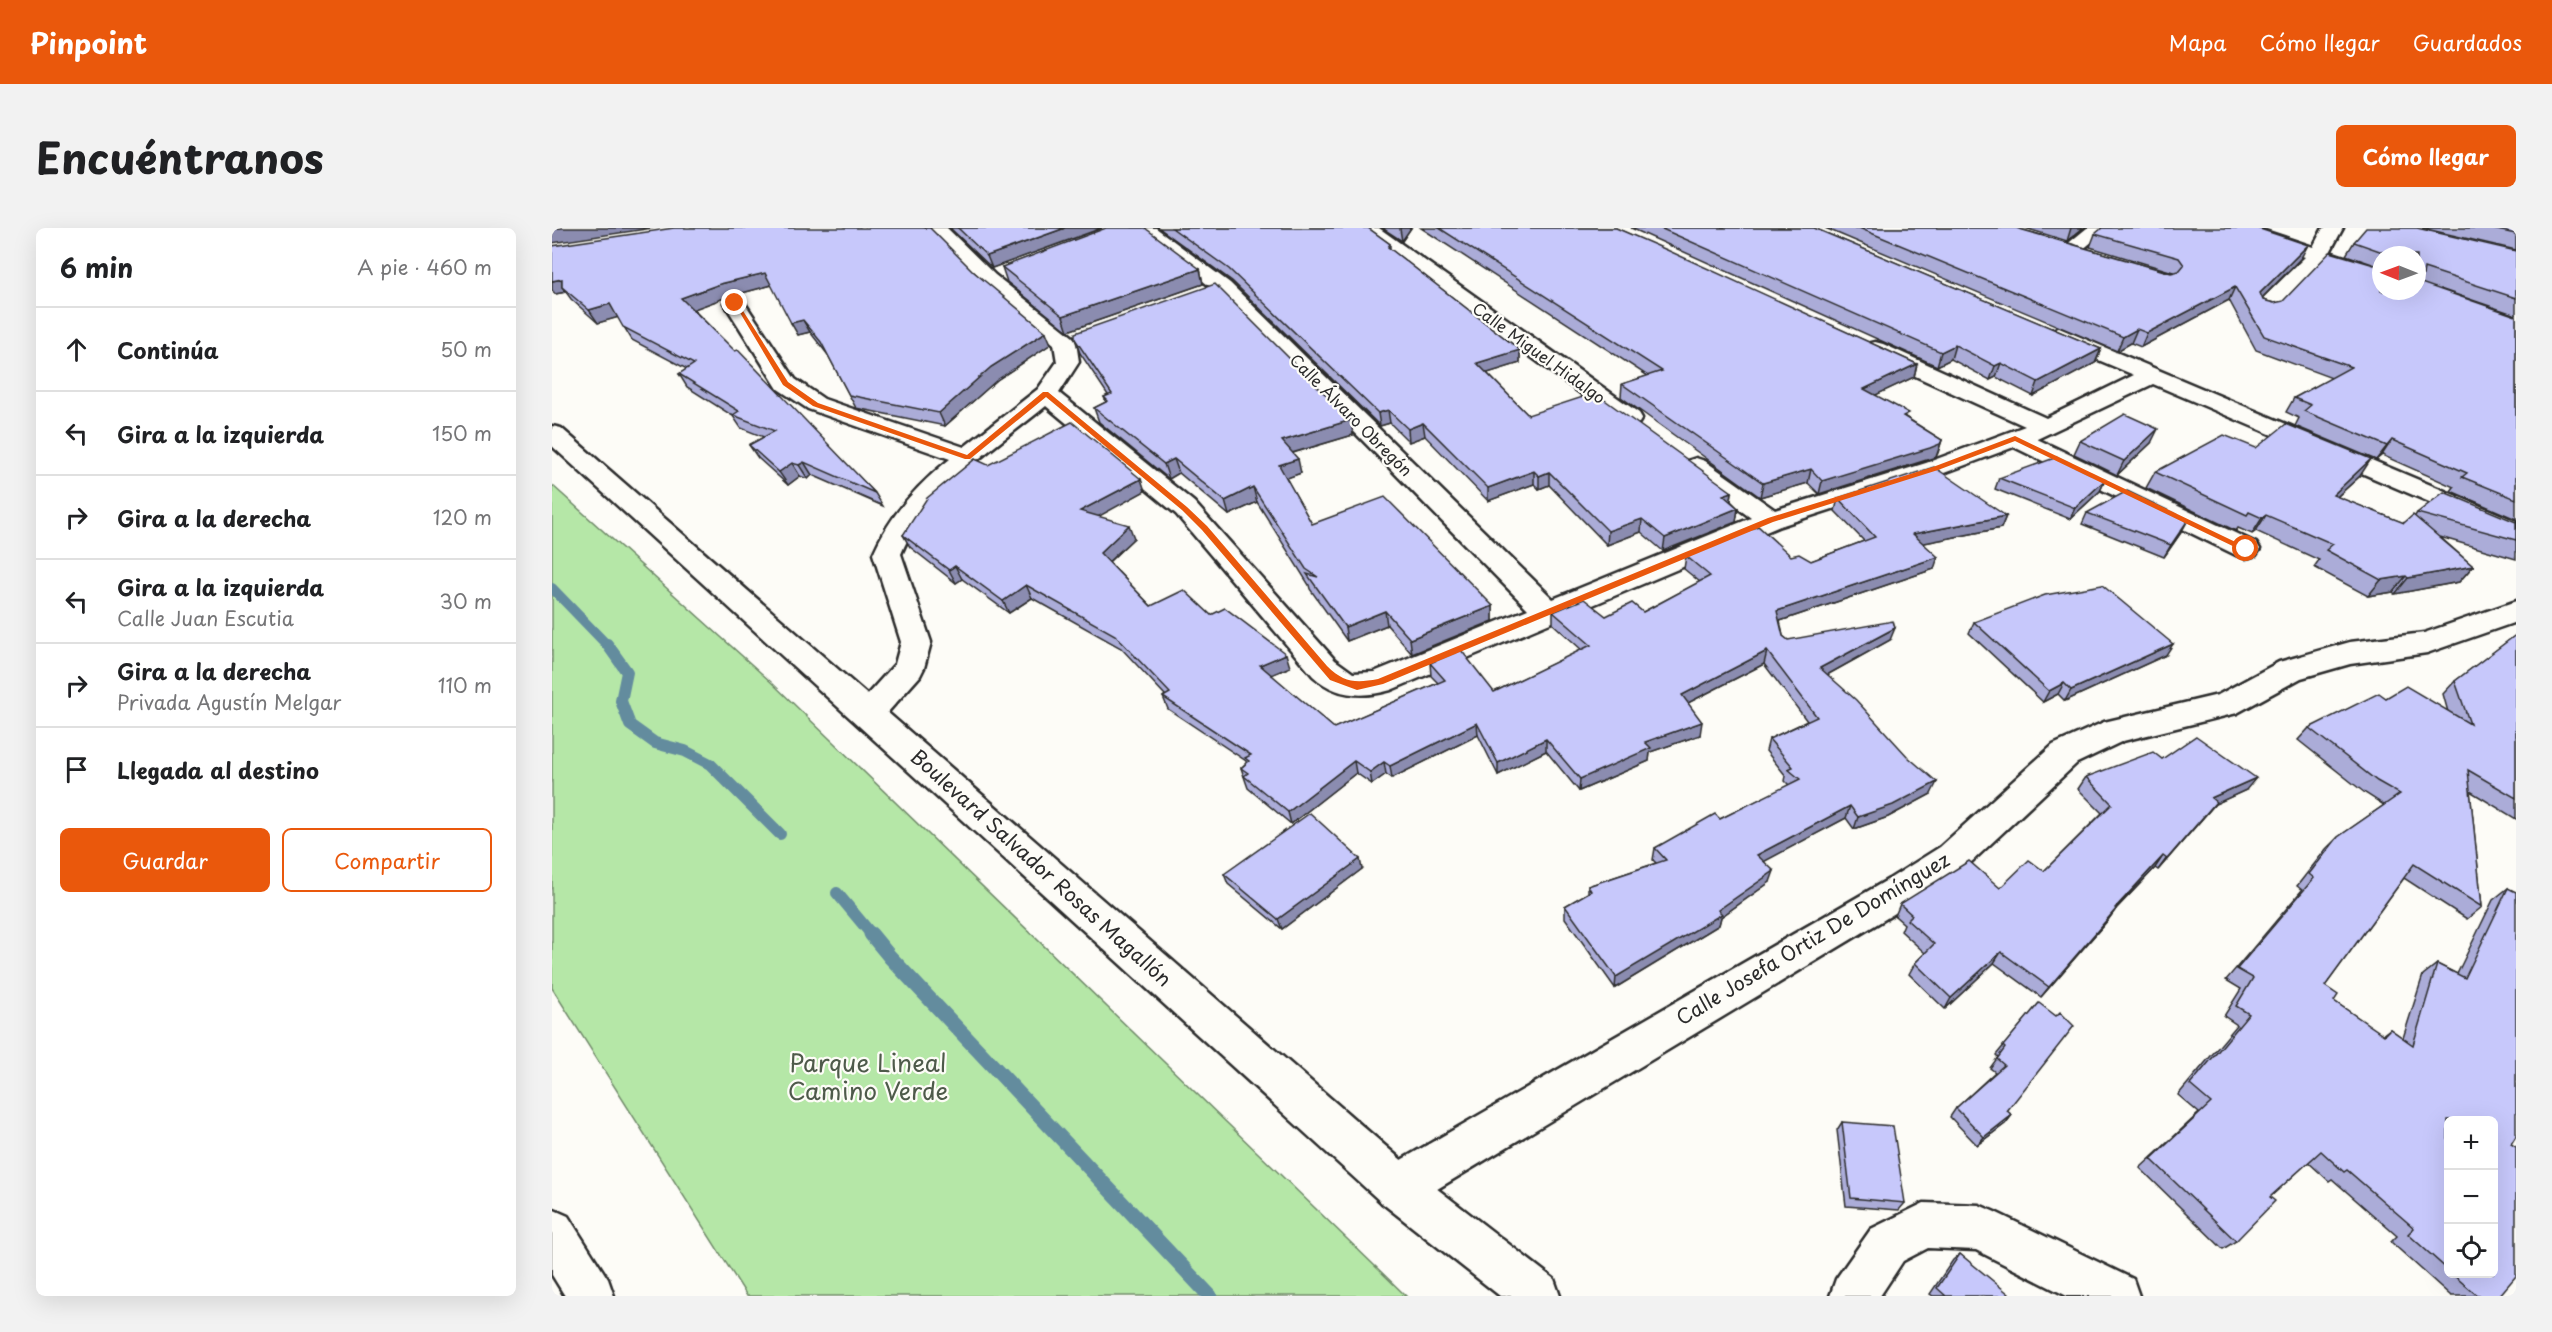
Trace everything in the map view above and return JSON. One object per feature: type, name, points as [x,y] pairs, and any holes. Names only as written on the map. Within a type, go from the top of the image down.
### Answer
[{"type":"main road","points":[[868,714],[909,668],[916,642],[887,554],[896,532],[932,486],[1046,394],[1068,362],[1065,342],[988,279],[936,228]]},
{"type":"main road","name":"Calle Álvaro Obregón","points":[[1144,228],[1548,612]]},
{"type":"main road","name":"Calle Miguel Hidalgo","points":[[1366,228],[1645,430]]},
{"type":"main road","points":[[2070,250],[2099,228]]},
{"type":"main road","points":[[2237,228],[2372,273]]},
{"type":"main road","points":[[2266,308],[2319,254],[2334,228]]},
{"type":"main road","points":[[2049,244],[2091,257]]},
{"type":"main road","points":[[988,279],[1009,271]]},
{"type":"main road","points":[[735,303],[786,384],[816,404],[968,458]]},
{"type":"main road","points":[[2044,329],[2516,531]]},
{"type":"main road","points":[[1065,342],[1088,334]]},
{"type":"main road","points":[[1855,339],[2046,427]]},
{"type":"main road","points":[[1046,394],[1185,508],[1333,678],[1357,686],[1380,682],[1770,520],[1935,468],[2046,427],[2153,375]]},
{"type":"main road","name":"Boulevard Salvador Rosas Magallón","points":[[552,433],[1398,1187],[1537,1296]]},
{"type":"main road","points":[[2015,438],[2246,549]]},
{"type":"main road","points":[[1674,451],[1770,520]]},
{"type":"main road","name":"Calle Josefa Ortiz De Domínguez","points":[[1398,1187],[1902,890],[1953,857],[2065,754],[2115,730],[2226,705],[2290,670],[2350,653],[2427,643],[2516,611]]},
{"type":"main road","points":[[1853,1296],[1887,1245],[1924,1225],[1979,1228],[2116,1296]]},
{"type":"main road","points":[[552,1232],[591,1296]]},
{"type":"green space","name":"Parque Lineal Camino Verde","points":[[552,485],[771,682],[1406,1296],[747,1296],[552,988]]},
{"type":"building","points":[[674,228],[930,228],[974,272],[1046,332],[991,367],[939,413],[849,395],[821,342],[803,320],[791,323],[765,273],[720,284],[681,298],[735,351],[738,350],[875,493],[804,462],[799,465],[792,463],[779,472],[749,445],[775,431],[733,415],[739,411],[679,374],[694,364],[623,327],[610,304],[589,310],[562,287],[562,279],[552,281],[552,246]]},
{"type":"building","points":[[958,228],[1065,228],[987,256]]},
{"type":"building","points":[[1106,228],[1145,228],[1200,269],[1063,316],[1002,267]]},
{"type":"building","points":[[1172,228],[1368,228],[1390,244],[1388,247],[1520,350],[1477,363],[1528,415],[1595,393],[1732,492],[1723,495],[1738,508],[1665,538],[1642,519],[1608,531],[1549,472],[1539,476],[1534,471],[1488,488],[1423,423],[1408,429],[1388,410],[1378,413],[1229,269]]},
{"type":"building","points":[[1439,228],[1616,228],[1917,364],[1864,389],[1909,413],[1903,416],[1942,440],[1940,444],[1930,448],[1822,481],[1811,469],[1763,483],[1622,384],[1662,371]]},
{"type":"building","points":[[1660,228],[1814,228],[2101,349],[2038,382],[2001,363],[1995,366],[1955,345],[1941,352]]},
{"type":"building","points":[[1859,228],[2016,228],[2171,273],[2179,271],[2184,265],[2179,258],[2095,234],[2102,228],[2257,228],[2308,245],[2260,293],[2263,300],[2274,303],[2283,301],[2330,252],[2372,264],[2372,300],[2426,300],[2426,285],[2516,316],[2516,499],[2462,477],[2467,473],[2392,440],[2387,446],[2304,411],[2311,405],[2294,398],[2351,367],[2264,336],[2235,287],[2147,333],[2137,329],[2123,337]]},
{"type":"building","points":[[2366,228],[2417,228],[2516,251],[2516,298],[2426,269],[2426,246],[2372,246],[2372,248],[2354,242]]},
{"type":"building","points":[[2488,228],[2516,228],[2516,234]]},
{"type":"building","points":[[1215,284],[1351,420],[1282,441],[1298,459],[1279,465],[1312,524],[1385,497],[1493,606],[1410,639],[1385,611],[1345,627],[1307,574],[1318,577],[1306,569],[1253,487],[1225,501],[1174,459],[1164,464],[1094,408],[1108,401],[1104,397],[1112,394],[1075,339],[1075,333]]},
{"type":"building","points":[[2125,414],[2158,429],[2124,461],[2080,441]]},
{"type":"building","points":[[1072,422],[1141,479],[1080,511],[1129,525],[1100,553],[1151,606],[1184,590],[1211,615],[1225,608],[1286,654],[1260,665],[1334,728],[1445,680],[1430,663],[1461,650],[1494,692],[1591,645],[1553,612],[1584,599],[1606,616],[1632,603],[1643,612],[1710,576],[1686,556],[1758,526],[1791,556],[1799,554],[1811,561],[1875,537],[1838,498],[1934,467],[2006,516],[1913,534],[1938,557],[1777,611],[1783,636],[1788,640],[1893,621],[1895,628],[1820,668],[1856,700],[1908,757],[1937,782],[1893,805],[1858,817],[1850,806],[1757,855],[1774,871],[1718,910],[1722,914],[1616,977],[1565,906],[1591,891],[1588,886],[1666,860],[1655,848],[1715,814],[1720,819],[1800,779],[1788,769],[1793,767],[1769,739],[1817,717],[1767,651],[1682,695],[1702,722],[1645,742],[1651,748],[1580,779],[1546,739],[1498,763],[1477,723],[1390,766],[1384,762],[1370,772],[1354,761],[1288,812],[1244,776],[1248,773],[1241,768],[1249,761],[1245,758],[1251,755],[1163,697],[1170,693],[1115,635],[1026,585],[1003,601],[955,566],[949,570],[903,535],[927,498],[975,459],[988,465]]},
{"type":"building","points":[[2286,424],[2371,459],[2333,495],[2404,523],[2413,515],[2473,566],[2408,578],[2406,576],[2381,580],[2326,550],[2333,544],[2266,515],[2262,518],[2249,512],[2247,515],[2155,472],[2224,435],[2256,448]]},
{"type":"building","points":[[2057,457],[2105,480],[2075,508],[1999,478]]},
{"type":"building","points":[[2127,491],[2188,520],[2171,545],[2087,513]]},
{"type":"building","points":[[2444,492],[2516,522],[2516,540],[2417,513]]},
{"type":"building","points":[[2102,585],[2173,644],[2071,690],[2064,683],[2049,691],[1974,622],[2045,595]]},
{"type":"building","points":[[2516,635],[2516,798],[2468,770],[2482,907],[2414,864],[2325,986],[2338,995],[2334,1001],[2384,1035],[2390,1029],[2413,1045],[2437,964],[2465,978],[2508,888],[2516,892],[2516,1136],[2511,1144],[2516,1147],[2516,1276],[2499,1296],[2478,1296],[2457,1278],[2498,1278],[2498,1116],[2444,1116],[2444,1266],[2408,1234],[2414,1228],[2347,1170],[2344,1172],[2321,1151],[2270,1197],[2275,1201],[2236,1241],[2151,1159],[2211,1103],[2190,1085],[2249,1014],[2236,1006],[2253,978],[2237,969],[2314,878],[2309,874],[2338,837],[2400,794],[2377,781],[2309,728],[2379,693],[2386,698],[2406,686],[2470,724],[2455,681]]},
{"type":"building","points":[[2196,736],[2256,778],[2211,798],[2216,802],[2167,859],[2163,856],[2115,908],[2049,987],[2001,952],[1951,998],[1915,963],[1934,944],[1907,920],[1912,915],[1900,904],[1969,861],[2000,888],[2029,860],[2044,871],[2112,804],[2086,777],[2153,752],[2162,759]]},
{"type":"building","points":[[1310,813],[1360,859],[1278,919],[1224,874]]},
{"type":"building","points":[[2039,1003],[2056,1016],[2060,1012],[2074,1026],[2007,1111],[2012,1115],[1984,1137],[1956,1108],[2004,1065],[1997,1059],[2005,1048],[2003,1046]]},
{"type":"building","points":[[1842,1122],[1893,1126],[1905,1203],[1851,1198]]},
{"type":"building","points":[[1960,1254],[2009,1294],[2007,1296],[1946,1296],[1937,1288]]},
{"type":"waterway","points":[[552,588],[608,646]]},
{"type":"waterway","points":[[607,644],[627,672],[621,701],[630,725],[655,743],[685,751],[710,764],[780,834]]},
{"type":"waterway","points":[[837,893],[872,935]]},
{"type":"waterway","points":[[871,934],[890,957],[1210,1296]]},
{"type":"route","points":[[735,303],[786,384],[816,404],[968,458],[1046,394],[1185,508],[1333,678],[1357,686],[1380,682],[1770,520],[1935,468],[2015,438],[2246,549]]}]
